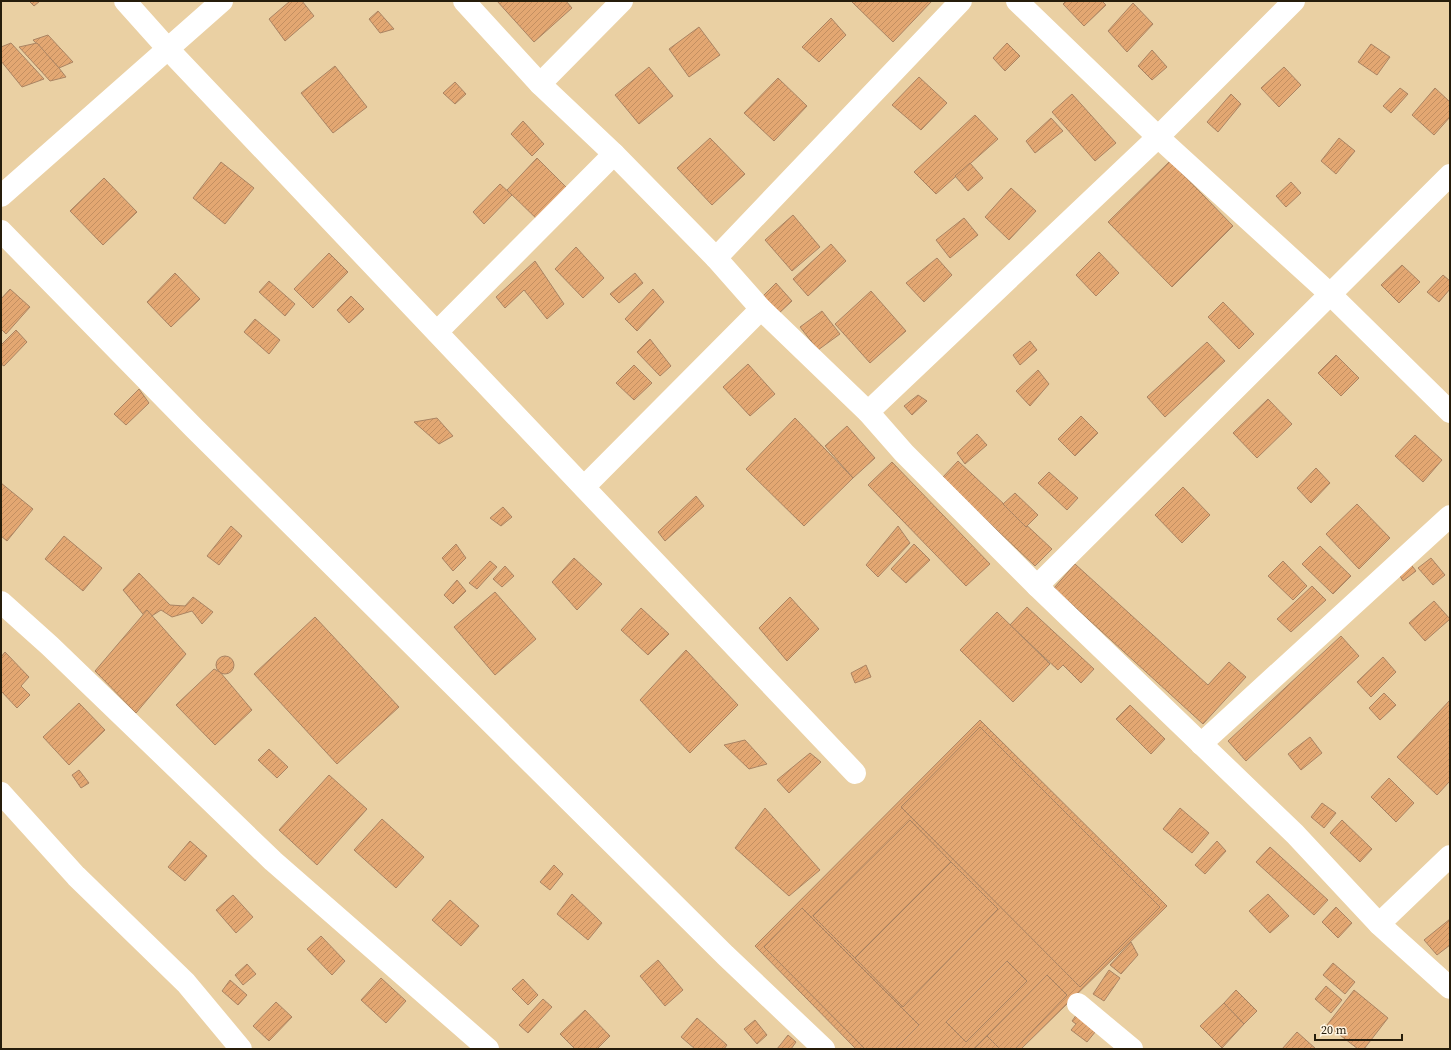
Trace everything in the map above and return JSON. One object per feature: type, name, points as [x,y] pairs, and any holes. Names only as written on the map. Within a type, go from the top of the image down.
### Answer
[{"type":"street","points":[[124,1],[855,773]]},
{"type":"street","points":[[1,196],[222,1]]},
{"type":"street","points":[[464,1],[540,84],[614,154],[716,258],[761,308],[868,412],[904,453],[1037,586],[1295,834],[1379,924],[1450,988]]},
{"type":"street","points":[[540,84],[622,1]]},
{"type":"street","points":[[716,258],[961,1]]},
{"type":"street","points":[[1016,1],[1158,137],[1330,294],[1450,412]]},
{"type":"street","points":[[868,412],[1158,137],[1294,1]]},
{"type":"street","points":[[437,332],[614,154]]},
{"type":"street","points":[[1037,586],[1450,175]]},
{"type":"street","points":[[1,231],[194,428],[725,955],[824,1049]]},
{"type":"street","points":[[584,487],[761,308]]},
{"type":"street","points":[[1201,744],[1450,516]]},
{"type":"street","points":[[1,602],[56,652],[273,860],[488,1049]]},
{"type":"street","points":[[1,793],[76,876],[186,983],[241,1049]]},
{"type":"street","points":[[1379,924],[1450,856]]},
{"type":"street","points":[[1078,1004],[1132,1049]]},
{"type":"building","points":[[29,1],[40,1],[34,6]]},
{"type":"building","points":[[290,1],[302,1],[314,16],[285,41],[269,19]]},
{"type":"building","points":[[497,1],[566,1],[572,8],[534,42]]},
{"type":"building","points":[[851,1],[932,1],[893,42]]},
{"type":"building","points":[[1066,1],[1102,1],[1106,5],[1084,26],[1063,4]]},
{"type":"building","points":[[1133,3],[1153,24],[1127,52],[1108,31]]},
{"type":"building","points":[[378,11],[394,29],[380,33],[369,19]]},
{"type":"building","points":[[831,18],[846,35],[819,62],[802,47]]},
{"type":"building","points":[[699,27],[720,55],[689,77],[669,49]]},
{"type":"building","points":[[48,35],[73,62],[59,68],[33,40]]},
{"type":"building","points":[[11,43],[44,79],[22,87],[1,61],[1,47]]},
{"type":"building","points":[[37,43],[66,77],[50,81],[19,47]]},
{"type":"building","points":[[1007,43],[1020,56],[1005,71],[993,58]]},
{"type":"building","points":[[1371,44],[1390,57],[1377,75],[1358,62]]},
{"type":"building","points":[[1152,50],[1167,67],[1152,80],[1138,66]]},
{"type":"building","points":[[335,66],[367,107],[333,133],[301,93]]},
{"type":"building","points":[[649,67],[673,96],[639,124],[615,95]]},
{"type":"building","points":[[1284,67],[1301,85],[1279,107],[1261,88]]},
{"type":"building","points":[[919,77],[947,103],[921,130],[892,105]]},
{"type":"building","points":[[778,78],[807,106],[774,141],[744,113]]},
{"type":"building","points":[[455,82],[466,94],[455,104],[443,93]]},
{"type":"building","points":[[1400,88],[1408,94],[1391,113],[1383,106]]},
{"type":"building","points":[[1435,88],[1450,102],[1450,117],[1434,135],[1412,115]]},
{"type":"building","points":[[1072,94],[1116,143],[1095,161],[1052,112]]},
{"type":"building","points":[[1231,94],[1241,104],[1218,132],[1207,122]]},
{"type":"building","points":[[975,115],[998,139],[936,194],[914,172]]},
{"type":"building","points":[[1051,118],[1063,131],[1035,153],[1026,141]]},
{"type":"building","points":[[523,121],[544,144],[532,156],[511,134]]},
{"type":"building","points":[[710,138],[745,174],[712,205],[677,168]]},
{"type":"building","points":[[1339,138],[1355,151],[1336,174],[1321,161]]},
{"type":"building","points":[[537,158],[573,194],[543,225],[507,190]]},
{"type":"building","points":[[1170,161],[1233,226],[1172,287],[1108,222]]},
{"type":"building","points":[[221,162],[254,188],[225,224],[193,198]]},
{"type":"building","points":[[970,163],[983,178],[968,191],[955,176]]},
{"type":"building","points":[[104,178],[137,212],[103,245],[70,211]]},
{"type":"building","points":[[1291,182],[1301,193],[1286,207],[1276,196]]},
{"type":"building","points":[[500,184],[512,195],[484,224],[473,212]]},
{"type":"building","points":[[1011,188],[1036,211],[1009,240],[985,217]]},
{"type":"building","points":[[793,215],[820,247],[792,271],[765,240]]},
{"type":"building","points":[[964,218],[978,235],[950,258],[936,240]]},
{"type":"building","points":[[831,244],[846,261],[808,296],[793,279]]},
{"type":"building","points":[[576,247],[604,278],[583,298],[555,269]]},
{"type":"building","points":[[1099,252],[1119,273],[1096,296],[1076,275]]},
{"type":"building","points":[[329,253],[348,272],[313,308],[294,289]]},
{"type":"building","points":[[937,258],[952,275],[924,302],[906,283]]},
{"type":"building","points":[[535,261],[564,304],[547,319],[524,290],[505,308],[496,297]]},
{"type":"building","points":[[1402,265],[1420,282],[1399,303],[1381,285]]},
{"type":"building","points":[[175,273],[200,299],[171,327],[147,302]]},
{"type":"building","points":[[635,273],[643,283],[619,303],[610,294]]},
{"type":"building","points":[[1443,275],[1450,281],[1450,289],[1439,302],[1427,292]]},
{"type":"building","points":[[269,281],[295,304],[285,316],[259,292]]},
{"type":"building","points":[[776,283],[792,301],[776,316],[760,299]]},
{"type":"building","points":[[10,289],[30,307],[6,334],[1,329],[1,299]]},
{"type":"building","points":[[653,289],[664,302],[637,331],[625,319]]},
{"type":"building","points":[[871,291],[906,331],[870,363],[835,324]]},
{"type":"building","points":[[351,296],[364,309],[349,323],[337,310]]},
{"type":"building","points":[[1223,302],[1254,334],[1239,349],[1208,317]]},
{"type":"building","points":[[822,311],[840,334],[818,350],[800,327]]},
{"type":"building","points":[[255,319],[280,340],[269,354],[244,332]]},
{"type":"building","points":[[16,330],[27,342],[4,366],[1,364],[1,345]]},
{"type":"building","points":[[650,339],[671,366],[660,376],[637,352]]},
{"type":"building","points":[[1030,341],[1037,350],[1020,365],[1013,355]]},
{"type":"building","points":[[1207,342],[1225,361],[1165,417],[1147,397]]},
{"type":"building","points":[[1336,355],[1359,378],[1341,396],[1318,373]]},
{"type":"building","points":[[748,364],[775,394],[750,416],[723,387]]},
{"type":"building","points":[[634,365],[652,383],[634,400],[616,383]]},
{"type":"building","points":[[1038,370],[1049,384],[1030,406],[1016,391]]},
{"type":"building","points":[[139,389],[149,403],[126,425],[114,414]]},
{"type":"building","points":[[918,395],[927,401],[912,415],[904,406]]},
{"type":"building","points":[[1268,399],[1292,424],[1257,458],[1233,433]]},
{"type":"building","points":[[1081,416],[1098,433],[1075,456],[1058,439]]},
{"type":"building","points":[[437,418],[453,436],[439,444],[414,422]]},
{"type":"building","points":[[795,418],[853,478],[804,526],[746,469]]},
{"type":"building","points":[[847,426],[875,458],[853,478],[825,446]]},
{"type":"building","points":[[977,434],[987,445],[965,464],[957,453]]},
{"type":"building","points":[[1415,435],[1442,460],[1423,482],[1395,456]]},
{"type":"building","points":[[958,461],[1052,549],[1035,566],[942,478]]},
{"type":"building","points":[[892,462],[990,564],[966,586],[868,485]]},
{"type":"building","points":[[1316,468],[1330,483],[1311,503],[1297,488]]},
{"type":"building","points":[[1049,472],[1078,498],[1067,510],[1038,483]]},
{"type":"building","points":[[1,483],[33,509],[7,541],[1,536]]},
{"type":"building","points":[[1183,487],[1210,515],[1182,543],[1155,515]]},
{"type":"building","points":[[1015,493],[1038,515],[1026,527],[1003,504]]},
{"type":"building","points":[[696,496],[704,506],[665,541],[658,532]]},
{"type":"building","points":[[1357,504],[1390,538],[1359,569],[1326,534]]},
{"type":"building","points":[[503,507],[512,517],[501,526],[490,518]]},
{"type":"building","points":[[231,526],[242,536],[219,565],[207,556]]},
{"type":"building","points":[[898,526],[910,543],[878,577],[866,565]]},
{"type":"building","points":[[64,536],[102,568],[83,591],[45,559]]},
{"type":"building","points":[[456,544],[466,558],[453,571],[442,558]]},
{"type":"building","points":[[914,544],[930,560],[906,583],[891,569]]},
{"type":"building","points":[[1320,546],[1351,576],[1333,594],[1302,564]]},
{"type":"building","points":[[574,558],[602,584],[577,610],[552,582]]},
{"type":"building","points":[[1431,558],[1445,575],[1433,585],[1418,568]]},
{"type":"building","points":[[490,561],[497,567],[477,589],[469,583]]},
{"type":"building","points":[[1283,561],[1307,586],[1293,600],[1268,576]]},
{"type":"building","points":[[1409,562],[1416,571],[1403,581],[1397,571]]},
{"type":"building","points":[[1075,564],[1208,685],[1229,662],[1246,677],[1203,724],[1054,588]]},
{"type":"building","points":[[505,566],[514,576],[502,587],[493,579]]},
{"type":"building","points":[[139,573],[170,605],[185,606],[193,597],[213,612],[202,624],[192,611],[172,617],[161,610],[147,619],[123,590]]},
{"type":"building","points":[[457,580],[466,591],[453,604],[444,595]]},
{"type":"building","points":[[1312,586],[1326,600],[1291,632],[1277,619]]},
{"type":"building","points":[[495,592],[536,639],[495,675],[454,627]]},
{"type":"building","points":[[790,597],[819,629],[787,661],[759,628]]},
{"type":"building","points":[[1434,601],[1450,619],[1425,641],[1409,623]]},
{"type":"building","points":[[1027,607],[1094,669],[1081,683],[1063,665],[1058,670],[1010,625]]},
{"type":"building","points":[[641,608],[669,634],[648,655],[621,630]]},
{"type":"building","points":[[147,610],[186,654],[136,713],[95,671]]},
{"type":"building","points":[[997,612],[1050,664],[1013,702],[960,650]]},
{"type":"building","points":[[315,617],[399,707],[337,764],[254,674]]},
{"type":"building","points":[[1341,636],[1359,656],[1246,761],[1228,741]]},
{"type":"building","points":[[686,650],[738,705],[690,753],[640,700]]},
{"type":"building","points":[[5,652],[29,677],[21,686],[30,695],[17,708],[1,691],[1,657]]},
{"type":"building","points":[[225,656],[231,659],[234,665],[231,671],[225,674],[219,671],[216,665],[219,659]]},
{"type":"building","points":[[1383,657],[1396,672],[1371,697],[1357,682]]},
{"type":"building","points":[[866,665],[871,677],[855,683],[851,673]]},
{"type":"building","points":[[214,669],[220,672],[252,710],[215,745],[176,705]]},
{"type":"building","points":[[1384,693],[1396,705],[1380,720],[1369,708]]},
{"type":"building","points":[[1450,700],[1450,781],[1437,795],[1397,757]]},
{"type":"building","points":[[79,703],[105,730],[69,765],[43,737]]},
{"type":"building","points":[[1130,705],[1165,739],[1151,754],[1116,719]]},
{"type":"building","points":[[980,720],[1167,906],[1021,1049],[856,1049],[755,946]]},
{"type":"building","points":[[980,727],[1160,907],[1080,987],[901,807]]},
{"type":"building","points":[[1310,737],[1322,753],[1301,770],[1288,754]]},
{"type":"building","points":[[745,740],[767,764],[749,769],[724,745]]},
{"type":"building","points":[[269,749],[288,767],[277,778],[258,760]]},
{"type":"building","points":[[810,753],[821,762],[789,793],[777,780]]},
{"type":"building","points":[[79,770],[89,783],[81,788],[72,775]]},
{"type":"building","points":[[329,775],[367,809],[317,865],[279,830]]},
{"type":"building","points":[[1389,778],[1414,803],[1396,822],[1371,797]]},
{"type":"building","points":[[1322,803],[1336,813],[1324,828],[1311,817]]},
{"type":"building","points":[[765,808],[820,870],[789,896],[735,848]]},
{"type":"building","points":[[1180,808],[1209,833],[1192,853],[1163,829]]},
{"type":"building","points":[[382,819],[424,857],[396,888],[354,850]]},
{"type":"building","points":[[910,820],[951,862],[855,958],[813,916]]},
{"type":"building","points":[[1342,820],[1372,849],[1360,862],[1330,833]]},
{"type":"building","points":[[190,841],[207,856],[185,881],[168,867]]},
{"type":"building","points":[[1217,841],[1226,851],[1205,874],[1195,865]]},
{"type":"building","points":[[1270,847],[1328,900],[1314,915],[1256,862]]},
{"type":"building","points":[[951,862],[998,909],[903,1007],[855,958]]},
{"type":"building","points":[[554,865],[563,874],[550,890],[540,882]]},
{"type":"building","points":[[572,894],[602,923],[588,940],[557,914]]},
{"type":"building","points":[[1268,894],[1289,916],[1270,933],[1249,911]]},
{"type":"building","points":[[233,895],[253,917],[236,933],[216,910]]},
{"type":"building","points":[[450,900],[479,926],[461,946],[432,920]]},
{"type":"building","points":[[1336,907],[1352,923],[1338,938],[1322,922]]},
{"type":"building","points":[[802,908],[919,1025],[895,1049],[865,1049],[764,947]]},
{"type":"building","points":[[1450,919],[1450,945],[1437,955],[1424,940]]},
{"type":"building","points":[[321,936],[345,961],[332,975],[307,949]]},
{"type":"building","points":[[1131,942],[1138,955],[1121,974],[1110,965]]},
{"type":"building","points":[[658,960],[683,990],[665,1006],[640,976]]},
{"type":"building","points":[[1007,961],[1027,981],[966,1042],[946,1022]]},
{"type":"building","points":[[1333,963],[1355,982],[1345,994],[1323,975]]},
{"type":"building","points":[[247,964],[256,974],[243,985],[235,975]]},
{"type":"building","points":[[1109,970],[1120,978],[1104,1001],[1093,994]]},
{"type":"building","points":[[1047,975],[1067,995],[1015,1049],[1000,1049],[987,1036]]},
{"type":"building","points":[[381,978],[406,1001],[386,1023],[361,1000]]},
{"type":"building","points":[[523,979],[538,995],[528,1005],[512,989]]},
{"type":"building","points":[[230,980],[247,995],[238,1005],[222,991]]},
{"type":"building","points":[[1326,986],[1342,1000],[1331,1013],[1315,999]]},
{"type":"building","points":[[1236,990],[1257,1011],[1244,1024],[1224,1003]]},
{"type":"building","points":[[1354,990],[1388,1018],[1364,1049],[1358,1049],[1327,1025]]},
{"type":"building","points":[[543,999],[552,1007],[528,1033],[519,1025]]},
{"type":"building","points":[[276,1002],[292,1017],[269,1041],[253,1026]]},
{"type":"building","points":[[1224,1003],[1244,1024],[1222,1048],[1200,1026]]},
{"type":"building","points":[[585,1010],[610,1036],[597,1049],[575,1049],[560,1034]]},
{"type":"building","points":[[1080,1010],[1100,1026],[1087,1042],[1071,1030],[1076,1024],[1072,1021]]},
{"type":"building","points":[[697,1018],[727,1045],[724,1049],[695,1049],[681,1037]]},
{"type":"building","points":[[755,1020],[767,1035],[757,1044],[744,1029]]},
{"type":"building","points":[[1297,1032],[1316,1049],[1282,1049]]},
{"type":"building","points":[[788,1035],[796,1042],[791,1049],[777,1049]]},
{"type":"building","points":[[987,1036],[1000,1049],[974,1049]]}]
